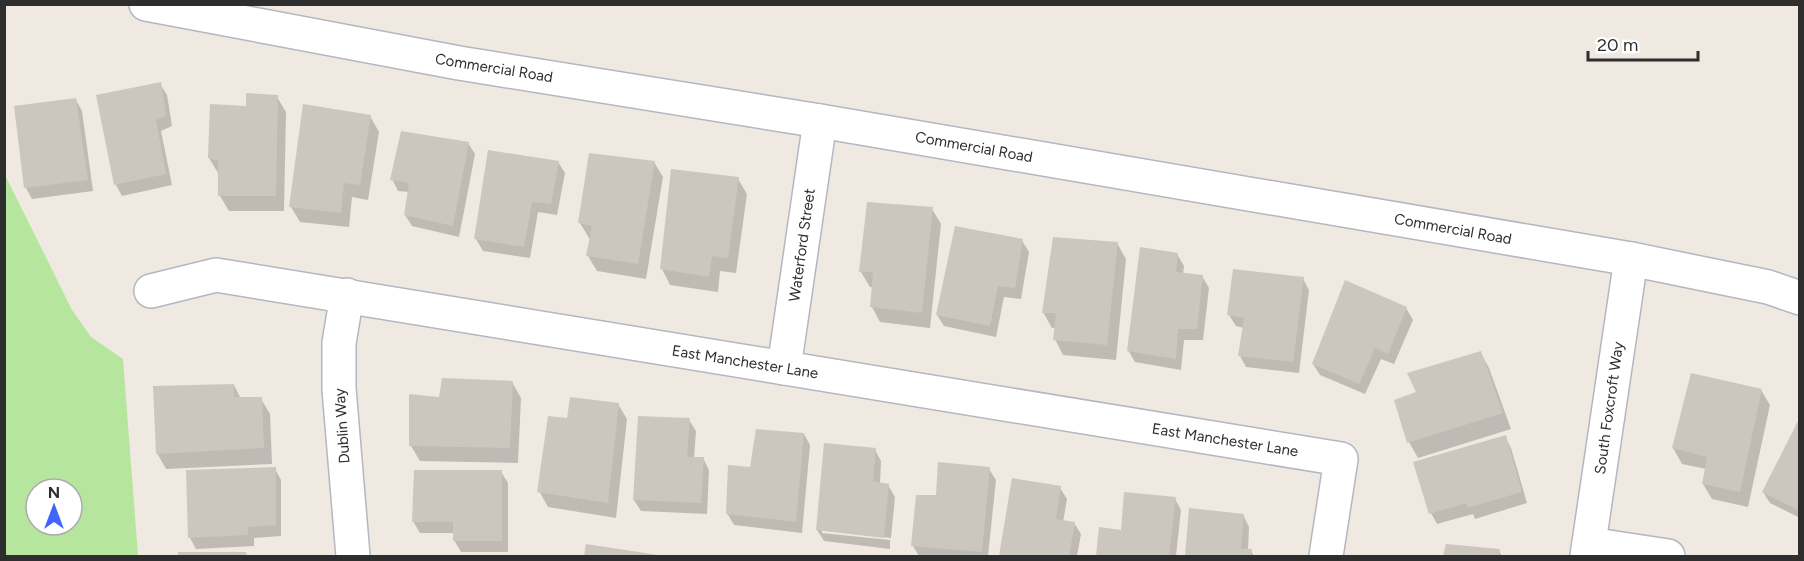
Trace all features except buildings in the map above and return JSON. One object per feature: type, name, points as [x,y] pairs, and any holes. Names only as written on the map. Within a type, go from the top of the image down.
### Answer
[{"type":"street","name":"Commercial Road","points":[[146,4],[459,63],[820,121],[1631,259],[1768,286],[1800,298]]},
{"type":"street","name":"Waterford Street","points":[[784,368],[820,121]]},
{"type":"street","name":"South Foxcroft Way","points":[[1588,550],[1631,259]]},
{"type":"street","name":"East Manchester Lane","points":[[151,291],[216,275],[1341,459],[1326,556]]},
{"type":"street","name":"Dublin Way","points":[[347,295],[339,343],[339,388],[353,556]]},
{"type":"street","points":[[1588,550],[1668,556]]},
{"type":"green space","points":[[4,173],[72,310],[91,337],[123,359],[138,556],[5,556]]}]
